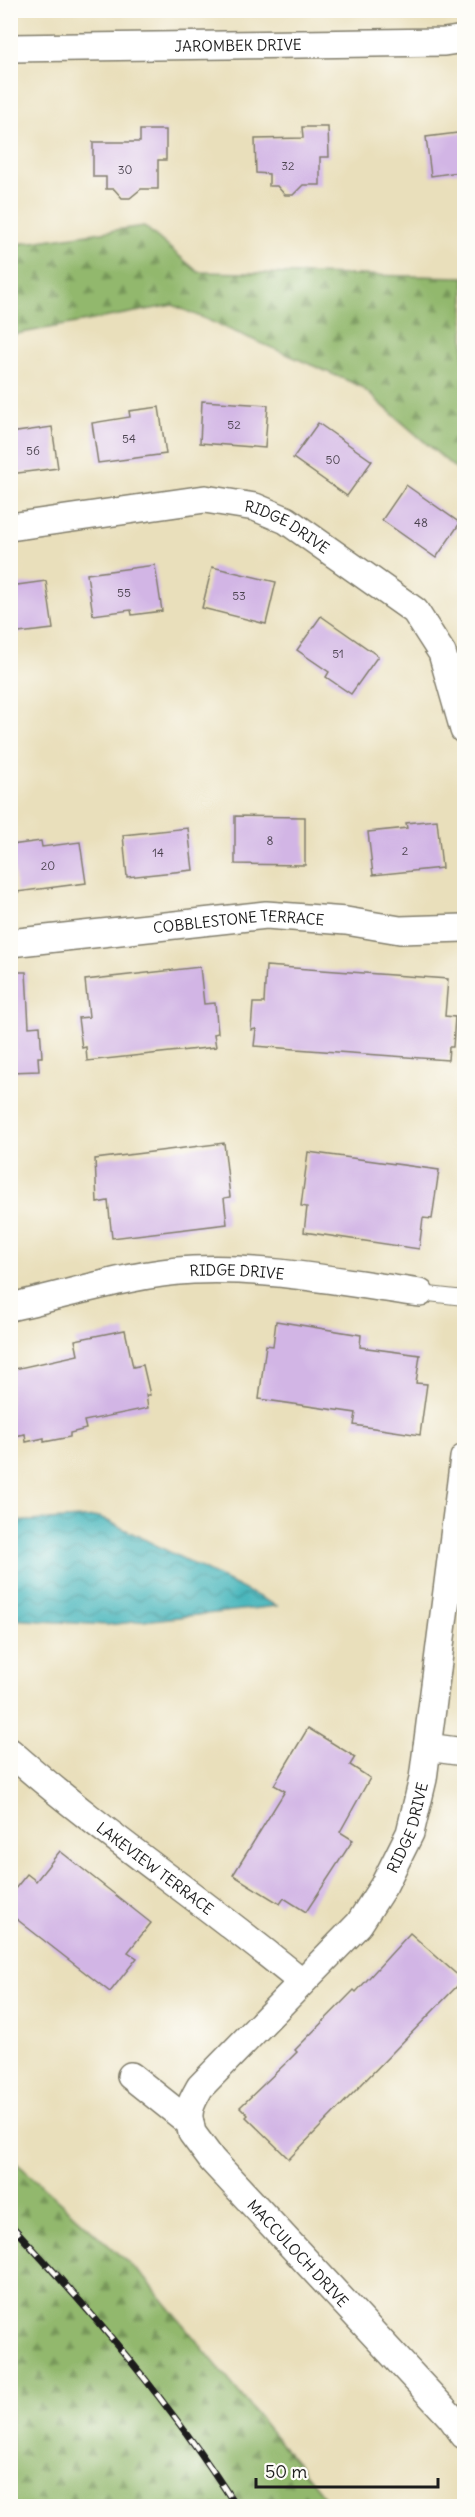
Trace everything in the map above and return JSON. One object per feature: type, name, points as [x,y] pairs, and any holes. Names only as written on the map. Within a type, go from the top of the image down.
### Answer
[{"type":"street","name":"JAROMBEK DRIVE","points":[[10,48],[444,42],[465,39]]},
{"type":"street","name":"RIDGE DRIVE","points":[[10,527],[205,499],[255,507],[286,520],[415,611],[442,652],[465,729]]},
{"type":"street","name":"COBBLESTONE TERRACE","points":[[10,943],[266,915],[346,921],[400,930],[465,928]]},
{"type":"street","name":"RIDGE DRIVE","points":[[10,1307],[161,1274],[194,1270],[244,1270],[420,1293]]},
{"type":"street","name":"RIDGE DRIVE","points":[[190,2123],[188,2117],[192,2101],[200,2086],[359,1924],[384,1885],[410,1833],[423,1779],[465,1458]]},
{"type":"street","points":[[427,1748],[465,1752]]},
{"type":"street","name":"LAKEVIEW TERRACE","points":[[10,1752],[67,1802],[244,1933],[301,1981]]},
{"type":"street","name":"MACCULOCH DRIVE","points":[[131,2076],[190,2123],[192,2133],[212,2160],[451,2417],[465,2435]]},
{"type":"lane","name":"RIDGE DRIVE","points":[[420,1293],[465,1298]]},
{"type":"green space","points":[[144,226],[198,272],[464,277],[464,476],[360,386],[173,305],[11,335],[11,245]]},
{"type":"green space","points":[[11,2158],[145,2278],[332,2506],[11,2506]]},
{"type":"water","points":[[100,1517],[277,1606],[107,1625],[11,1619],[11,1522]]},
{"type":"building","points":[[302,127],[328,127],[329,157],[320,157],[320,185],[303,185],[293,195],[285,195],[277,186],[269,186],[269,174],[256,173],[255,139],[303,138]]},
{"type":"building","points":[[140,130],[166,130],[166,160],[158,160],[158,189],[141,189],[130,198],[122,198],[114,189],[106,189],[106,177],[93,177],[93,142],[140,142]]},
{"type":"building","points":[[465,132],[465,171],[431,176],[426,137]]},
{"type":"building","points":[[202,401],[268,405],[265,448],[200,443]]},
{"type":"building","points":[[159,407],[166,454],[98,463],[92,423],[130,417],[129,411]]},
{"type":"building","points":[[318,423],[372,461],[347,496],[293,458]]},
{"type":"building","points":[[52,427],[58,468],[10,474],[10,433]]},
{"type":"building","points":[[406,485],[460,523],[436,558],[382,520]]},
{"type":"building","points":[[155,565],[162,611],[132,615],[131,610],[93,615],[87,574]]},
{"type":"building","points":[[212,567],[276,582],[266,624],[202,608]]},
{"type":"building","points":[[46,581],[53,629],[10,634],[10,586]]},
{"type":"building","points":[[321,616],[378,656],[351,694],[326,677],[329,672],[297,650]]},
{"type":"building","points":[[235,816],[305,817],[305,865],[235,864]]},
{"type":"building","points":[[437,820],[442,868],[373,875],[368,832],[407,828],[406,823]]},
{"type":"building","points":[[188,828],[193,870],[127,877],[123,835]]},
{"type":"building","points":[[41,841],[42,847],[80,842],[86,883],[17,892],[11,845]]},
{"type":"building","points":[[266,966],[448,979],[445,1016],[455,1017],[453,1047],[449,1047],[448,1060],[254,1046],[256,1029],[251,1030],[253,1003],[264,1003]]},
{"type":"building","points":[[200,967],[204,1004],[215,1003],[218,1033],[214,1034],[216,1047],[87,1061],[86,1047],[82,1048],[78,1018],[89,1017],[85,980]]},
{"type":"building","points":[[10,972],[26,972],[29,1027],[40,1026],[42,1057],[38,1057],[39,1071],[10,1072]]},
{"type":"building","points":[[224,1143],[230,1197],[224,1198],[227,1224],[112,1238],[108,1201],[97,1203],[95,1159]]},
{"type":"building","points":[[308,1152],[439,1170],[432,1219],[423,1218],[419,1249],[304,1232],[307,1207],[301,1206]]},
{"type":"building","points":[[276,1321],[361,1335],[360,1347],[420,1355],[416,1383],[427,1384],[420,1435],[354,1425],[356,1413],[259,1399],[266,1345],[273,1346]]},
{"type":"building","points":[[125,1330],[133,1367],[143,1365],[150,1395],[146,1395],[148,1408],[84,1421],[86,1429],[70,1433],[70,1437],[44,1442],[44,1438],[26,1442],[25,1434],[10,1437],[10,1370],[78,1355],[75,1340]]},
{"type":"building","points":[[308,1728],[355,1757],[350,1765],[370,1778],[340,1832],[353,1840],[306,1912],[284,1898],[280,1904],[233,1875],[285,1791],[274,1785]]},
{"type":"building","points":[[60,1851],[151,1923],[128,1952],[137,1958],[110,1992],[10,1914],[10,1895],[27,1874],[36,1881]]},
{"type":"building","points":[[410,1933],[463,1980],[289,2159],[246,2117],[248,2115],[240,2107],[297,2052],[295,2050],[354,1990],[356,1992]]},
{"type":"railway","points":[[10,2224],[130,2360],[185,2432],[236,2506]]}]
